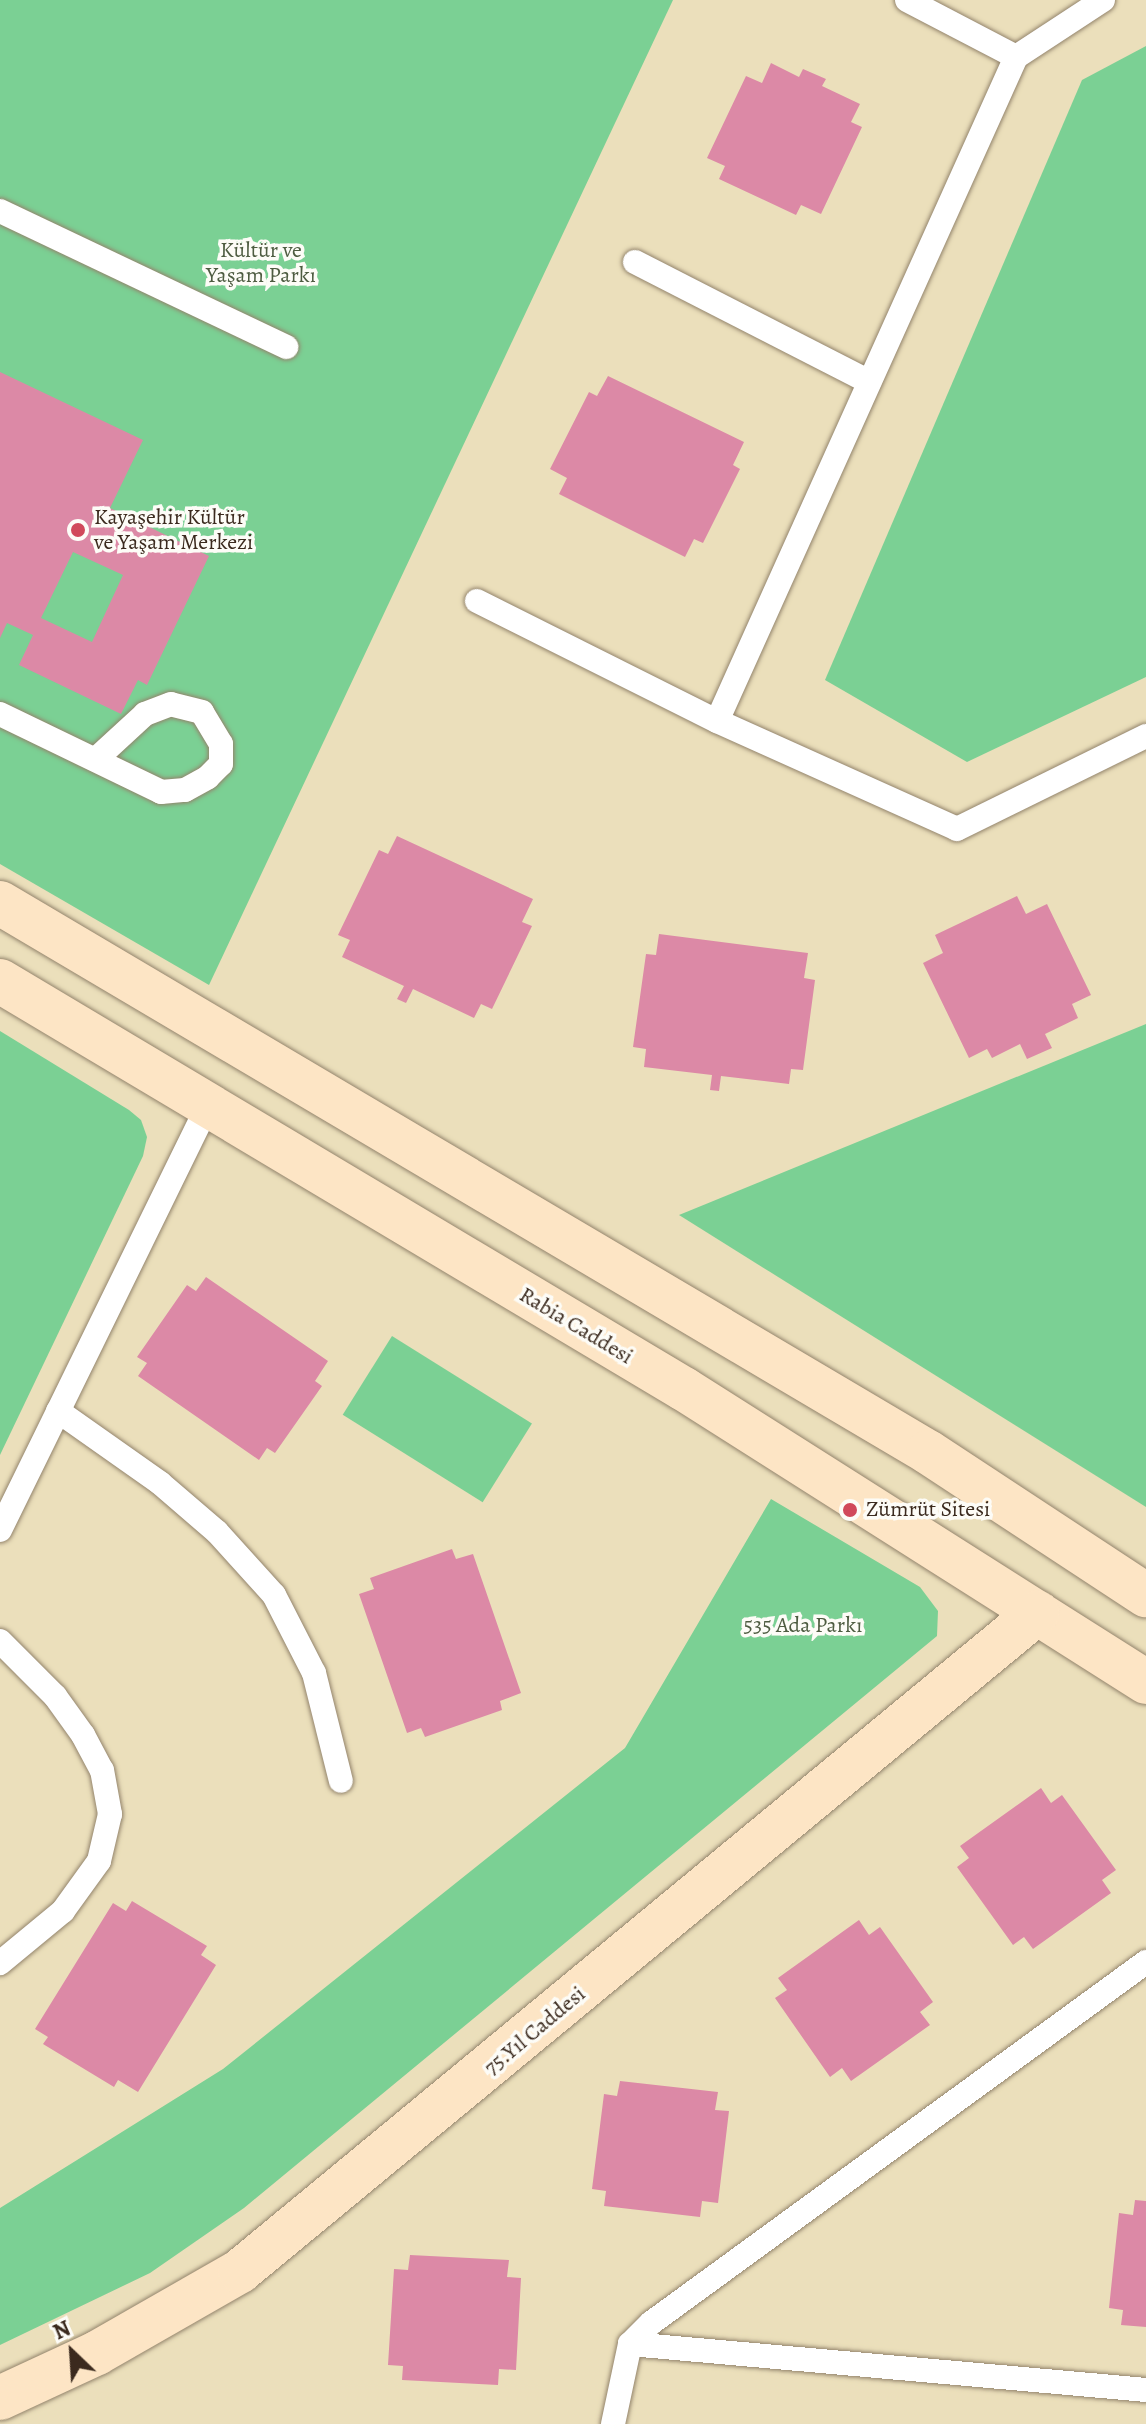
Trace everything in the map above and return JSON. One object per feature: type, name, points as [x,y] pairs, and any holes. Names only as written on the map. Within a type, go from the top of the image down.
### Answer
[{"type":"street","points":[[0,903],[928,1452],[1146,1595]]},
{"type":"street","name":"Rabia Caddesi","points":[[0,981],[684,1389],[1146,1682]]},
{"type":"street","name":"75.Yıl Caddesi","points":[[0,2398],[97,2353],[252,2262],[1037,1613]]},
{"type":"lane","points":[[907,0],[1016,57]]},
{"type":"lane","points":[[717,721],[1016,57],[1103,0]]},
{"type":"lane","points":[[0,211],[286,347]]},
{"type":"lane","points":[[635,262],[869,382]]},
{"type":"lane","points":[[477,601],[717,721],[957,829],[1146,736]]},
{"type":"lane","points":[[0,714],[161,792],[185,790],[221,764],[221,744],[202,712],[171,704],[145,714],[96,759]]},
{"type":"lane","points":[[0,1530],[208,1105]]},
{"type":"lane","points":[[58,1411],[206,1522],[274,1595],[314,1673],[341,1781]]},
{"type":"lane","points":[[0,1641],[55,1696],[83,1735],[102,1770],[110,1814],[99,1861],[63,1911],[0,1963]]},
{"type":"lane","points":[[613,2424],[630,2344],[651,2323],[1146,1962]]},
{"type":"lane","points":[[630,2344],[1146,2390]]},
{"type":"green space","name":"Kültür ve Yaşam Parkı","points":[[0,0],[673,0],[209,985],[0,864]]},
{"type":"green space","points":[[1146,46],[1146,677],[967,762],[825,680],[1082,80]]},
{"type":"green space","points":[[1146,1024],[1146,1507],[679,1215]]},
{"type":"green space","points":[[0,1031],[129,1110],[141,1120],[147,1137],[143,1156],[0,1455]]},
{"type":"green space","points":[[392,1336],[532,1423],[483,1502],[343,1415]]},
{"type":"green space","name":"535 Ada Parkı","points":[[771,1499],[920,1587],[938,1611],[937,1636],[244,2208],[150,2273],[0,2345],[0,2208],[223,2069],[625,1748]]},
{"type":"building","points":[[771,63],[799,77],[803,69],[826,79],[822,86],[860,104],[851,122],[862,127],[821,214],[801,205],[796,215],[719,179],[725,166],[707,158],[746,76],[762,83]]},
{"type":"building","name":"Kayaşehir Kültür ve Yaşam Merkezi","points":[[0,372],[143,440],[110,508],[209,556],[147,685],[138,680],[121,714],[19,665],[33,635],[7,623],[0,638]],"holes":[[[73,552],[123,575],[92,642],[41,618]]]},
{"type":"building","points":[[608,376],[744,442],[733,465],[740,469],[703,543],[694,539],[685,557],[559,494],[567,478],[550,469],[589,392],[597,396]]},
{"type":"building","points":[[397,836],[533,899],[522,922],[532,926],[492,1009],[481,1004],[474,1018],[413,989],[406,1003],[397,999],[404,986],[342,957],[350,940],[338,935],[379,850],[388,854]]},
{"type":"building","points":[[1017,896],[1026,914],[1047,904],[1091,995],[1072,1004],[1078,1018],[1045,1034],[1052,1048],[1027,1059],[1020,1044],[992,1058],[987,1049],[969,1058],[923,963],[943,953],[935,935]]},
{"type":"building","points":[[659,934],[808,953],[804,978],[815,980],[803,1070],[791,1069],[789,1084],[721,1076],[719,1091],[710,1090],[712,1075],[644,1067],[646,1049],[633,1047],[646,954],[656,955]]},
{"type":"building","points":[[206,1277],[328,1361],[315,1381],[322,1386],[275,1453],[267,1448],[259,1460],[138,1376],[147,1363],[137,1357],[187,1285],[196,1291]]},
{"type":"building","points":[[452,1549],[456,1559],[473,1554],[521,1693],[500,1701],[502,1710],[425,1737],[421,1728],[407,1733],[359,1594],[374,1589],[370,1578]]},
{"type":"building","points":[[1041,1788],[1051,1803],[1062,1795],[1116,1870],[1102,1880],[1111,1893],[1033,1949],[1024,1937],[1013,1945],[957,1867],[969,1858],[960,1846]]},
{"type":"building","points":[[132,1901],[207,1946],[201,1955],[216,1965],[138,2092],[118,2080],[114,2087],[43,2044],[48,2037],[35,2029],[113,1903],[126,1911]]},
{"type":"building","points":[[859,1920],[869,1935],[880,1927],[933,2002],[920,2012],[930,2025],[851,2081],[842,2068],[830,2077],[775,1998],[787,1990],[778,1978]]},
{"type":"building","points":[[620,2081],[718,2092],[715,2110],[729,2111],[718,2203],[702,2201],[700,2217],[604,2206],[606,2191],[592,2189],[604,2094],[617,2096]]},
{"type":"building","points":[[1135,2200],[1146,2201],[1146,2327],[1121,2325],[1123,2310],[1109,2308],[1119,2213],[1133,2215]]},
{"type":"building","points":[[410,2255],[509,2260],[507,2277],[521,2278],[516,2370],[499,2369],[498,2385],[402,2380],[403,2366],[388,2365],[394,2269],[408,2270]]},
{"type":"place","name":"Kayaşehir Kültür ve Yaşam Merkezi","points":[[78,530]]},
{"type":"place","name":"Zümrüt Sitesi","points":[[850,1510]]}]
